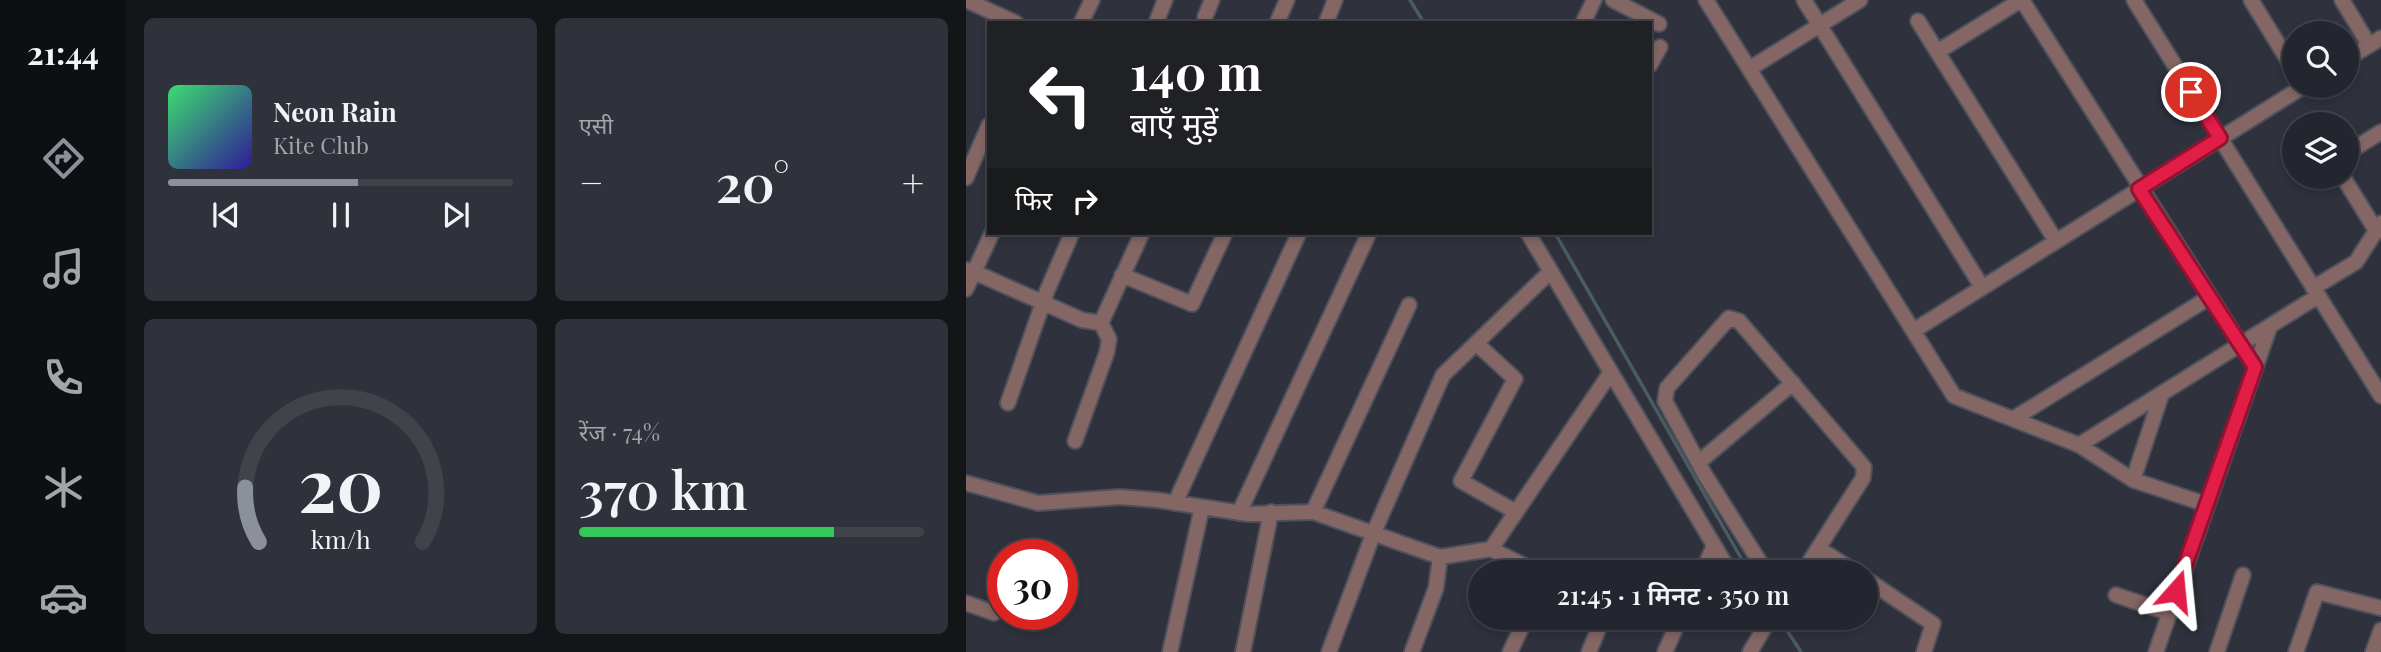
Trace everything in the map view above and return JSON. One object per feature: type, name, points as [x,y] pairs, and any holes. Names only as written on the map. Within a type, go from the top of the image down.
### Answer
[{"type":"street","points":[[966,0],[1012,21]]},
{"type":"street","points":[[1082,21],[1092,0]]},
{"type":"street","points":[[1157,21],[1165,0]]},
{"type":"street","points":[[1205,17],[1212,0]]},
{"type":"street","points":[[1278,21],[1287,0]]},
{"type":"street","points":[[1327,21],[1335,0]]},
{"type":"street","points":[[1584,21],[1594,0]]},
{"type":"street","points":[[1613,0],[1659,24]]},
{"type":"street","points":[[1706,0],[1954,396],[2079,445],[2133,480],[2205,505]]},
{"type":"street","points":[[1804,0],[1982,287]]},
{"type":"street","points":[[1749,69],[1860,0]]},
{"type":"street","points":[[1937,52],[2021,0],[2139,189],[2255,367]]},
{"type":"street","points":[[2134,0],[2381,396]]},
{"type":"street","points":[[2251,0],[2282,50]]},
{"type":"street","points":[[2342,0],[2375,41],[2359,51]]},
{"type":"street","points":[[1918,21],[2056,241]]},
{"type":"street","points":[[1652,61],[1660,47]]},
{"type":"street","points":[[1913,331],[2285,98]]},
{"type":"street","points":[[966,178],[987,130]]},
{"type":"street","points":[[2359,146],[2381,132]]},
{"type":"street","points":[[2079,445],[2270,326],[2356,262],[2379,228],[2351,189]]},
{"type":"street","points":[[966,289],[970,271],[991,235]]},
{"type":"street","points":[[1008,403],[1071,235]]},
{"type":"street","points":[[1075,441],[1107,352],[1108,339],[1101,323],[1141,235]]},
{"type":"street","points":[[1122,275],[1192,304],[1224,235]]},
{"type":"street","points":[[1175,503],[1298,235]]},
{"type":"street","points":[[1239,513],[1367,235]]},
{"type":"street","points":[[1529,235],[1723,560]]},
{"type":"street","points":[[970,271],[1082,320],[1101,323]]},
{"type":"street","points":[[1329,652],[1374,532],[1443,375],[1550,272]]},
{"type":"street","points":[[2013,419],[2210,297]]},
{"type":"street","points":[[1313,512],[1409,305]]},
{"type":"street","points":[[1759,560],[1665,401],[1665,393],[1729,318],[1739,321],[1864,467],[1863,478],[1812,560]]},
{"type":"street","points":[[2156,652],[2205,505],[2270,326]]},
{"type":"street","points":[[1476,343],[1516,379],[1461,481],[1516,512]]},
{"type":"street","points":[[1491,550],[1611,372]]},
{"type":"street","points":[[1699,462],[1793,383]]},
{"type":"street","points":[[2133,480],[2162,393]]},
{"type":"street","points":[[966,483],[1038,503],[1119,498],[1239,513],[1313,512],[1440,556],[1491,550],[1512,560]]},
{"type":"street","points":[[1170,652],[1202,507]]},
{"type":"street","points":[[1243,652],[1271,512]]},
{"type":"street","points":[[1708,560],[1714,546]]},
{"type":"street","points":[[1820,549],[1837,560]]},
{"type":"street","points":[[1412,652],[1436,588],[1440,556]]},
{"type":"street","points":[[2217,652],[2243,575]]},
{"type":"street","points":[[1878,587],[1933,625],[1924,652]]},
{"type":"street","points":[[2296,652],[2317,592],[2381,608]]},
{"type":"street","points":[[2116,595],[2169,613]]},
{"type":"street","points":[[966,603],[987,610]]},
{"type":"street","points":[[1510,652],[1520,630]]},
{"type":"street","points":[[1589,652],[1598,630]]},
{"type":"street","points":[[1665,652],[1675,630]]},
{"type":"street","points":[[1750,652],[1760,630]]},
{"type":"street","points":[[2373,652],[2381,630]]},
{"type":"waterway","points":[[1410,0],[1423,21]]},
{"type":"waterway","points":[[1556,235],[1742,560]]},
{"type":"waterway","points":[[1787,630],[1801,652]]},
{"type":"route","points":[[2176,591],[2255,367],[2139,189],[2220,138],[2191,92]]}]
